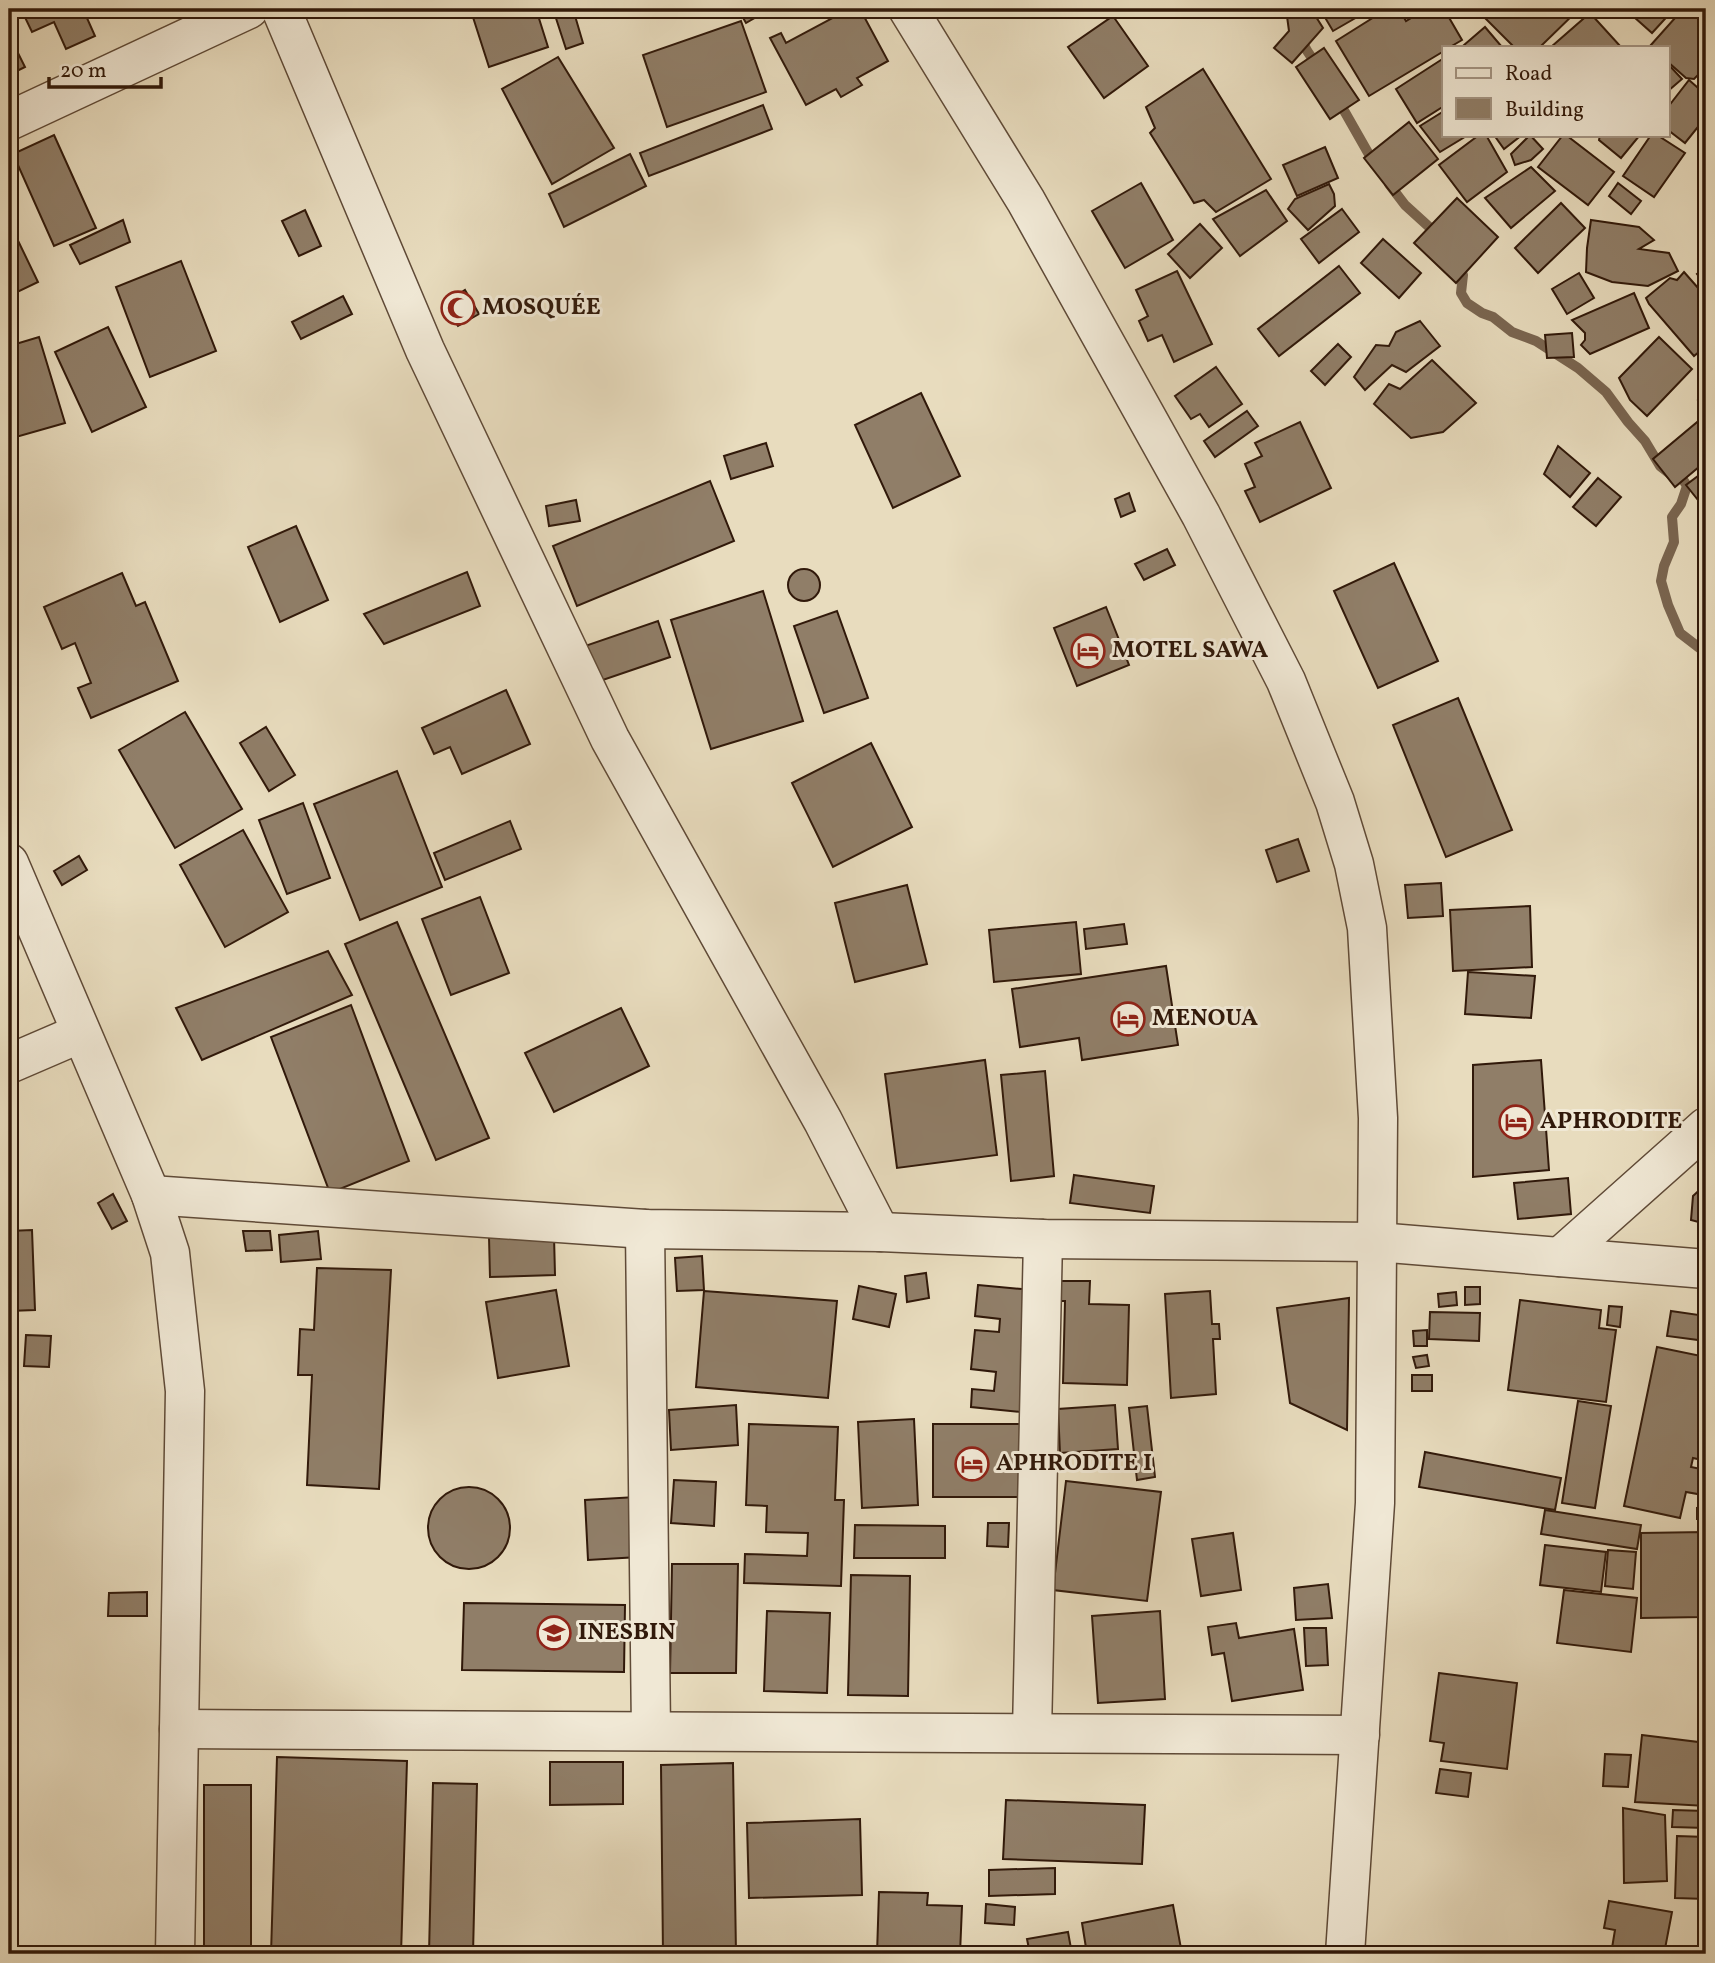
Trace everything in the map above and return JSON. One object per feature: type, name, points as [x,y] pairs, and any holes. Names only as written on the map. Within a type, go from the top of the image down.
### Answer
[{"type":"street","points":[[9,121],[248,9]]},
{"type":"street","points":[[281,9],[425,350],[610,739],[880,1231]]},
{"type":"street","points":[[908,9],[1026,201],[1201,515],[1286,681],[1335,802],[1354,864],[1367,928],[1377,1118],[1375,1503],[1345,1954]]},
{"type":"street","points":[[9,863],[150,1195],[170,1252],[186,1391],[175,1954]]},
{"type":"street","points":[[9,1064],[81,1033]]},
{"type":"street","points":[[1560,1257],[1706,1127]]},
{"type":"street","points":[[150,1195],[645,1229],[880,1231],[1043,1239],[1377,1242],[1706,1269]]},
{"type":"street","points":[[645,1229],[650,1731]]},
{"type":"street","points":[[1032,1732],[1043,1239]]},
{"type":"street","points":[[179,1729],[1360,1734]]},
{"type":"building","points":[[21,9],[83,9],[95,36],[66,49],[54,22],[32,32]]},
{"type":"building","points":[[536,9],[548,47],[489,67],[471,11]]},
{"type":"building","points":[[553,9],[573,9],[583,43],[566,49]]},
{"type":"building","points":[[738,9],[770,9],[746,23]]},
{"type":"building","points":[[842,9],[860,9],[888,61],[857,78],[862,85],[841,97],[836,89],[806,105],[770,38],[781,33],[786,43],[844,12]]},
{"type":"building","points":[[1286,9],[1311,9],[1323,28],[1292,63],[1274,48],[1289,31]]},
{"type":"building","points":[[1320,9],[1371,9],[1333,31]]},
{"type":"building","points":[[1387,9],[1399,9],[1406,21],[1426,9],[1444,9],[1462,40],[1452,46],[1442,46],[1442,52],[1369,96],[1336,41]]},
{"type":"building","points":[[1494,9],[1578,10],[1541,46],[1513,46],[1485,18]]},
{"type":"building","points":[[1625,9],[1674,9],[1652,33]]},
{"type":"building","points":[[1683,9],[1706,9],[1706,67],[1694,79],[1686,78],[1670,64],[1670,46],[1650,46]]},
{"type":"building","points":[[1590,13],[1620,46],[1552,46]]},
{"type":"building","points":[[1113,16],[1148,66],[1104,98],[1068,47]]},
{"type":"building","points":[[741,21],[766,92],[667,127],[643,55]]},
{"type":"building","points":[[1485,27],[1501,46],[1465,46]]},
{"type":"building","points":[[9,35],[25,67],[9,75]]},
{"type":"building","points":[[1324,48],[1359,100],[1330,119],[1296,67]]},
{"type":"building","points":[[558,57],[614,148],[552,184],[502,89]]},
{"type":"building","points":[[1442,59],[1442,107],[1417,123],[1396,89]]},
{"type":"building","points":[[1670,66],[1682,79],[1670,89]]},
{"type":"building","points":[[1203,69],[1271,179],[1216,212],[1204,200],[1194,203],[1150,133],[1155,128],[1146,107]]},
{"type":"building","points":[[1689,80],[1706,95],[1706,117],[1685,143],[1670,132],[1670,104]]},
{"type":"building","points":[[763,105],[772,129],[649,176],[640,153]]},
{"type":"building","points":[[1442,112],[1442,136],[1466,136],[1440,152],[1420,126]]},
{"type":"building","points":[[1409,122],[1438,159],[1393,195],[1364,158]]},
{"type":"building","points":[[54,135],[96,228],[54,246],[13,154]]},
{"type":"building","points":[[1478,136],[1487,136],[1507,172],[1467,202],[1439,165]]},
{"type":"building","points":[[1495,136],[1521,136],[1504,149]]},
{"type":"building","points":[[1529,136],[1543,149],[1531,160],[1515,165],[1511,154]]},
{"type":"building","points":[[1562,136],[1567,136],[1614,172],[1588,205],[1538,167]]},
{"type":"building","points":[[1600,136],[1639,136],[1621,158],[1599,140]]},
{"type":"building","points":[[1650,136],[1659,136],[1685,153],[1654,197],[1623,176]]},
{"type":"building","points":[[1325,147],[1338,178],[1297,196],[1283,165]]},
{"type":"building","points":[[630,154],[646,186],[564,227],[549,194]]},
{"type":"building","points":[[1531,167],[1555,191],[1511,228],[1485,198]]},
{"type":"building","points":[[1141,183],[1173,240],[1125,268],[1092,211]]},
{"type":"building","points":[[1618,183],[1641,201],[1631,214],[1609,196]]},
{"type":"building","points":[[1329,184],[1334,194],[1335,206],[1308,230],[1288,209],[1295,199]]},
{"type":"building","points":[[1266,190],[1287,221],[1240,256],[1213,219]]},
{"type":"building","points":[[1457,198],[1498,237],[1456,283],[1414,243]]},
{"type":"building","points":[[1561,203],[1585,228],[1538,273],[1515,248]]},
{"type":"building","points":[[1342,209],[1359,232],[1319,263],[1301,239]]},
{"type":"building","points":[[305,210],[321,246],[299,256],[282,221]]},
{"type":"building","points":[[123,220],[130,242],[80,264],[70,245]]},
{"type":"building","points":[[1591,220],[1639,227],[1654,240],[1639,249],[1669,253],[1678,271],[1648,286],[1612,282],[1586,272]]},
{"type":"building","points":[[9,222],[38,282],[9,296]]},
{"type":"building","points":[[1200,224],[1222,248],[1190,278],[1168,254]]},
{"type":"building","points":[[1706,235],[1706,251],[1700,238]]},
{"type":"building","points":[[1383,239],[1421,273],[1399,298],[1361,263]]},
{"type":"building","points":[[181,261],[216,351],[150,377],[116,287]]},
{"type":"building","points":[[1339,266],[1360,293],[1279,356],[1258,329]]},
{"type":"building","points":[[1706,267],[1706,286],[1697,274]]},
{"type":"building","points":[[1177,271],[1212,344],[1174,362],[1162,335],[1148,341],[1139,321],[1148,316],[1136,290]]},
{"type":"building","points":[[1684,272],[1706,297],[1706,346],[1694,356],[1646,298],[1670,278],[1677,280]]},
{"type":"building","points":[[1579,273],[1594,298],[1567,314],[1552,289]]},
{"type":"building","points":[[465,290],[479,314],[458,326],[445,303]]},
{"type":"building","points":[[1634,293],[1649,328],[1590,354],[1581,345],[1585,340],[1585,333],[1572,320]]},
{"type":"building","points":[[343,296],[352,314],[301,339],[292,322]]},
{"type":"building","points":[[1420,321],[1440,346],[1406,372],[1392,365],[1365,390],[1354,377],[1376,345],[1389,346],[1396,332]]},
{"type":"building","points":[[108,327],[146,407],[92,432],[55,352]]},
{"type":"building","points":[[1572,333],[1574,357],[1547,358],[1545,335]]},
{"type":"building","points":[[39,337],[65,423],[9,439],[9,346]]},
{"type":"building","points":[[1659,337],[1692,369],[1647,416],[1630,400],[1619,378]]},
{"type":"building","points":[[1338,344],[1351,357],[1325,385],[1311,371]]},
{"type":"building","points":[[1432,360],[1476,403],[1443,432],[1411,438],[1374,404],[1389,384],[1400,389]]},
{"type":"building","points":[[1216,367],[1242,404],[1209,427],[1200,414],[1191,419],[1175,396]]},
{"type":"building","points":[[921,393],[960,476],[893,508],[855,425]]},
{"type":"building","points":[[1706,393],[1706,410],[1698,400]]},
{"type":"building","points":[[1247,411],[1258,426],[1215,457],[1204,441]]},
{"type":"building","points":[[1702,418],[1706,423],[1706,461],[1675,487],[1653,459]]},
{"type":"building","points":[[1300,422],[1331,488],[1260,522],[1245,491],[1255,487],[1245,464],[1262,456],[1255,443]]},
{"type":"building","points":[[766,443],[773,466],[731,479],[724,456]]},
{"type":"building","points":[[1558,446],[1590,473],[1570,497],[1544,474]]},
{"type":"building","points":[[1706,470],[1706,510],[1686,485]]},
{"type":"building","points":[[1598,478],[1621,497],[1596,526],[1573,507]]},
{"type":"building","points":[[710,481],[734,541],[577,606],[553,546]]},
{"type":"building","points":[[1129,493],[1135,511],[1121,517],[1115,499]]},
{"type":"building","points":[[576,500],[580,521],[549,526],[546,506]]},
{"type":"building","points":[[296,526],[328,600],[280,622],[248,547]]},
{"type":"building","points":[[1167,549],[1175,565],[1144,580],[1135,564]]},
{"type":"building","points":[[1394,563],[1438,661],[1378,688],[1334,591]]},
{"type":"building","points":[[804,569],[816,573],[820,585],[816,597],[804,601],[792,597],[788,585],[792,573]]},
{"type":"building","points":[[467,572],[480,606],[384,644],[364,614]]},
{"type":"building","points":[[122,573],[136,606],[145,602],[178,681],[91,718],[78,688],[91,683],[75,643],[62,649],[44,607]]},
{"type":"building","points":[[1706,583],[1706,607],[1699,586]]},
{"type":"building","points":[[763,591],[803,721],[711,749],[671,620]]},
{"type":"building","points":[[1106,607],[1129,665],[1077,686],[1054,628]]},
{"type":"building","points":[[837,611],[868,698],[824,713],[794,626]]},
{"type":"building","points":[[658,621],[670,657],[594,683],[582,647]]},
{"type":"building","points":[[506,690],[530,744],[462,774],[450,747],[434,754],[422,728]]},
{"type":"building","points":[[1458,698],[1512,830],[1446,857],[1393,725]]},
{"type":"building","points":[[185,712],[242,809],[175,848],[119,750]]},
{"type":"building","points":[[266,727],[295,775],[269,791],[240,743]]},
{"type":"building","points":[[871,743],[912,827],[833,867],[792,783]]},
{"type":"building","points":[[397,771],[442,887],[360,920],[314,804]]},
{"type":"building","points":[[303,803],[330,878],[287,894],[259,820]]},
{"type":"building","points":[[1706,808],[1706,843],[1699,841]]},
{"type":"building","points":[[510,821],[521,849],[445,880],[434,853]]},
{"type":"building","points":[[243,830],[288,912],[225,947],[180,865]]},
{"type":"building","points":[[1298,839],[1309,871],[1277,882],[1266,850]]},
{"type":"building","points":[[79,856],[87,870],[62,885],[54,871]]},
{"type":"building","points":[[1441,883],[1443,916],[1408,918],[1405,885]]},
{"type":"building","points":[[907,885],[927,964],[855,982],[835,903]]},
{"type":"building","points":[[480,897],[509,973],[451,995],[422,919]]},
{"type":"building","points":[[1530,906],[1532,967],[1453,971],[1450,910]]},
{"type":"building","points":[[397,922],[489,1138],[436,1160],[345,944]]},
{"type":"building","points":[[1076,922],[1081,974],[994,982],[989,930]]},
{"type":"building","points":[[1124,924],[1127,944],[1086,949],[1084,929]]},
{"type":"building","points":[[328,951],[352,995],[202,1060],[176,1008]]},
{"type":"building","points":[[1166,966],[1178,1045],[1082,1060],[1079,1038],[1020,1047],[1012,989]]},
{"type":"building","points":[[1468,972],[1535,976],[1531,1018],[1465,1014]]},
{"type":"building","points":[[351,1005],[409,1161],[330,1193],[271,1037]]},
{"type":"building","points":[[621,1008],[649,1066],[554,1112],[525,1053]]},
{"type":"building","points":[[985,1060],[997,1155],[897,1168],[885,1074]]},
{"type":"building","points":[[1541,1060],[1549,1170],[1473,1177],[1473,1065]]},
{"type":"building","points":[[1045,1071],[1054,1176],[1011,1181],[1001,1075]]},
{"type":"building","points":[[1074,1175],[1154,1186],[1150,1213],[1070,1203]]},
{"type":"building","points":[[1568,1178],[1571,1214],[1518,1219],[1514,1183]]},
{"type":"building","points":[[1706,1184],[1706,1224],[1691,1220],[1693,1196]]},
{"type":"building","points":[[113,1194],[127,1221],[112,1229],[98,1203]]},
{"type":"building","points":[[32,1230],[35,1310],[9,1311],[9,1231]]},
{"type":"building","points":[[243,1231],[270,1231],[272,1250],[246,1251]]},
{"type":"building","points":[[318,1231],[321,1259],[281,1262],[279,1235]]},
{"type":"building","points":[[554,1236],[555,1275],[490,1277],[489,1237]]},
{"type":"building","points":[[702,1256],[704,1290],[677,1291],[675,1258]]},
{"type":"building","points":[[317,1268],[391,1270],[379,1489],[307,1485],[312,1375],[298,1375],[300,1329],[314,1330]]},
{"type":"building","points":[[926,1273],[929,1298],[907,1302],[905,1276]]},
{"type":"building","points":[[1057,1281],[1090,1281],[1089,1304],[1129,1305],[1127,1385],[1063,1383],[1065,1301],[1056,1301]]},
{"type":"building","points":[[978,1285],[1033,1290],[1021,1412],[971,1407],[972,1389],[994,1391],[996,1372],[971,1369],[975,1330],[999,1332],[1000,1319],[975,1316]]},
{"type":"building","points":[[859,1286],[896,1294],[889,1327],[853,1319]]},
{"type":"building","points":[[1465,1287],[1480,1287],[1480,1304],[1465,1305]]},
{"type":"building","points":[[556,1290],[569,1366],[498,1378],[486,1302]]},
{"type":"building","points":[[704,1291],[837,1301],[828,1398],[696,1387]]},
{"type":"building","points":[[1210,1291],[1212,1324],[1219,1324],[1220,1339],[1213,1339],[1216,1394],[1171,1398],[1165,1294]]},
{"type":"building","points":[[1456,1292],[1457,1305],[1439,1307],[1438,1294]]},
{"type":"building","points":[[1349,1298],[1347,1430],[1290,1403],[1277,1308]]},
{"type":"building","points":[[1520,1300],[1601,1310],[1599,1328],[1616,1330],[1606,1402],[1508,1390]]},
{"type":"building","points":[[1609,1306],[1622,1307],[1620,1327],[1607,1325]]},
{"type":"building","points":[[1671,1311],[1706,1316],[1706,1341],[1667,1336]]},
{"type":"building","points":[[1430,1312],[1480,1313],[1479,1341],[1429,1339]]},
{"type":"building","points":[[1427,1330],[1427,1346],[1414,1346],[1413,1331]]},
{"type":"building","points":[[26,1335],[51,1336],[49,1367],[24,1366]]},
{"type":"building","points":[[1657,1347],[1706,1357],[1706,1461],[1693,1458],[1691,1467],[1706,1470],[1706,1478],[1703,1495],[1686,1492],[1680,1518],[1624,1506]]},
{"type":"building","points":[[1427,1355],[1429,1366],[1416,1368],[1413,1357]]},
{"type":"building","points":[[1412,1375],[1432,1375],[1432,1391],[1412,1391]]},
{"type":"building","points":[[1578,1401],[1611,1406],[1595,1508],[1562,1503]]},
{"type":"building","points":[[736,1405],[738,1445],[671,1450],[669,1410]]},
{"type":"building","points":[[1115,1405],[1118,1449],[1060,1453],[1058,1409]]},
{"type":"building","points":[[1147,1406],[1155,1477],[1137,1480],[1129,1408]]},
{"type":"building","points":[[914,1419],[918,1505],[862,1508],[858,1422]]},
{"type":"building","points":[[749,1424],[838,1427],[835,1500],[844,1500],[841,1586],[744,1583],[745,1554],[807,1556],[808,1533],[766,1532],[767,1506],[746,1505]]},
{"type":"building","points":[[933,1424],[1032,1424],[1032,1497],[933,1497]]},
{"type":"building","points":[[1425,1452],[1561,1478],[1555,1510],[1419,1487]]},
{"type":"building","points":[[674,1480],[716,1482],[714,1526],[671,1523]]},
{"type":"building","points":[[1066,1481],[1161,1492],[1147,1601],[1053,1590]]},
{"type":"building","points":[[469,1487],[485,1490],[498,1499],[507,1512],[510,1528],[507,1544],[498,1557],[485,1566],[469,1569],[453,1566],[440,1557],[431,1544],[428,1528],[431,1512],[440,1499],[453,1490]]},
{"type":"building","points":[[636,1497],[639,1557],[588,1560],[585,1500]]},
{"type":"building","points":[[1706,1507],[1706,1519],[1697,1519],[1697,1508]]},
{"type":"building","points":[[1545,1510],[1641,1525],[1637,1549],[1541,1534]]},
{"type":"building","points":[[988,1523],[1009,1523],[1008,1547],[987,1546]]},
{"type":"building","points":[[855,1525],[945,1526],[945,1558],[854,1558]]},
{"type":"building","points":[[1704,1532],[1703,1617],[1641,1618],[1641,1533]]},
{"type":"building","points":[[1233,1533],[1241,1590],[1201,1596],[1192,1539]]},
{"type":"building","points":[[1545,1545],[1606,1552],[1601,1592],[1540,1585]]},
{"type":"building","points":[[1608,1550],[1636,1552],[1633,1589],[1605,1586]]},
{"type":"building","points":[[672,1564],[738,1564],[736,1673],[670,1673]]},
{"type":"building","points":[[851,1575],[910,1576],[908,1696],[848,1695]]},
{"type":"building","points":[[1328,1584],[1332,1618],[1296,1620],[1294,1588]]},
{"type":"building","points":[[1564,1590],[1637,1598],[1631,1652],[1557,1643]]},
{"type":"building","points":[[147,1592],[147,1616],[108,1616],[109,1593]]},
{"type":"building","points":[[464,1603],[625,1605],[624,1672],[462,1670]]},
{"type":"building","points":[[767,1611],[830,1613],[827,1693],[764,1691]]},
{"type":"building","points":[[1160,1611],[1165,1699],[1098,1703],[1092,1616]]},
{"type":"building","points":[[1236,1623],[1239,1638],[1294,1629],[1303,1690],[1232,1701],[1224,1653],[1212,1655],[1208,1627]]},
{"type":"building","points":[[1304,1628],[1326,1628],[1328,1665],[1306,1666]]},
{"type":"building","points":[[1439,1673],[1517,1683],[1507,1769],[1441,1761],[1444,1743],[1430,1741]]},
{"type":"building","points":[[1642,1735],[1706,1743],[1706,1806],[1635,1802]]},
{"type":"building","points":[[1605,1754],[1631,1755],[1628,1787],[1603,1786]]},
{"type":"building","points":[[277,1757],[407,1761],[401,1954],[271,1954]]},
{"type":"building","points":[[550,1762],[623,1762],[623,1804],[550,1805]]},
{"type":"building","points":[[733,1763],[736,1954],[663,1954],[661,1765]]},
{"type":"building","points":[[1440,1769],[1471,1773],[1468,1797],[1436,1793]]},
{"type":"building","points":[[433,1783],[477,1784],[473,1954],[429,1954]]},
{"type":"building","points":[[204,1785],[251,1785],[251,1954],[204,1954]]},
{"type":"building","points":[[1006,1800],[1145,1805],[1142,1864],[1003,1859]]},
{"type":"building","points":[[1623,1808],[1665,1815],[1667,1881],[1624,1883]]},
{"type":"building","points":[[1673,1810],[1706,1811],[1706,1828],[1672,1827]]},
{"type":"building","points":[[860,1819],[862,1895],[749,1898],[747,1823]]},
{"type":"building","points":[[1677,1836],[1706,1837],[1706,1899],[1675,1898]]},
{"type":"building","points":[[1055,1868],[1055,1894],[989,1896],[989,1870]]},
{"type":"building","points":[[879,1892],[928,1893],[927,1905],[962,1906],[960,1954],[877,1954]]},
{"type":"building","points":[[1609,1901],[1672,1912],[1664,1954],[1611,1954],[1615,1930],[1604,1928]]},
{"type":"building","points":[[986,1904],[1015,1907],[1014,1925],[985,1923]]},
{"type":"building","points":[[1173,1905],[1182,1954],[1087,1954],[1082,1923]]},
{"type":"building","points":[[1068,1932],[1072,1954],[1030,1954],[1027,1939]]},
{"type":"waterway","points":[[1302,38],[1318,69]]},
{"type":"waterway","points":[[1338,100],[1375,165]]},
{"type":"waterway","points":[[1389,184],[1405,205],[1438,235]]},
{"type":"waterway","points":[[1459,265],[1463,275],[1461,293],[1467,303],[1493,317],[1512,332],[1536,341],[1578,368],[1606,392],[1645,441],[1660,466],[1674,477],[1682,478],[1687,486],[1681,504],[1672,517],[1674,542],[1661,581],[1680,633],[1706,653]]},
{"type":"place","name":"MOSQUÉE","points":[[458,308]]},
{"type":"place","name":"MOTEL SAWA","points":[[1088,651]]},
{"type":"place","name":"MENOUA","points":[[1128,1019]]},
{"type":"place","name":"APHRODITE","points":[[1516,1122]]},
{"type":"place","name":"APHRODITE I","points":[[972,1464]]},
{"type":"place","name":"INESBIN","points":[[554,1633]]}]
